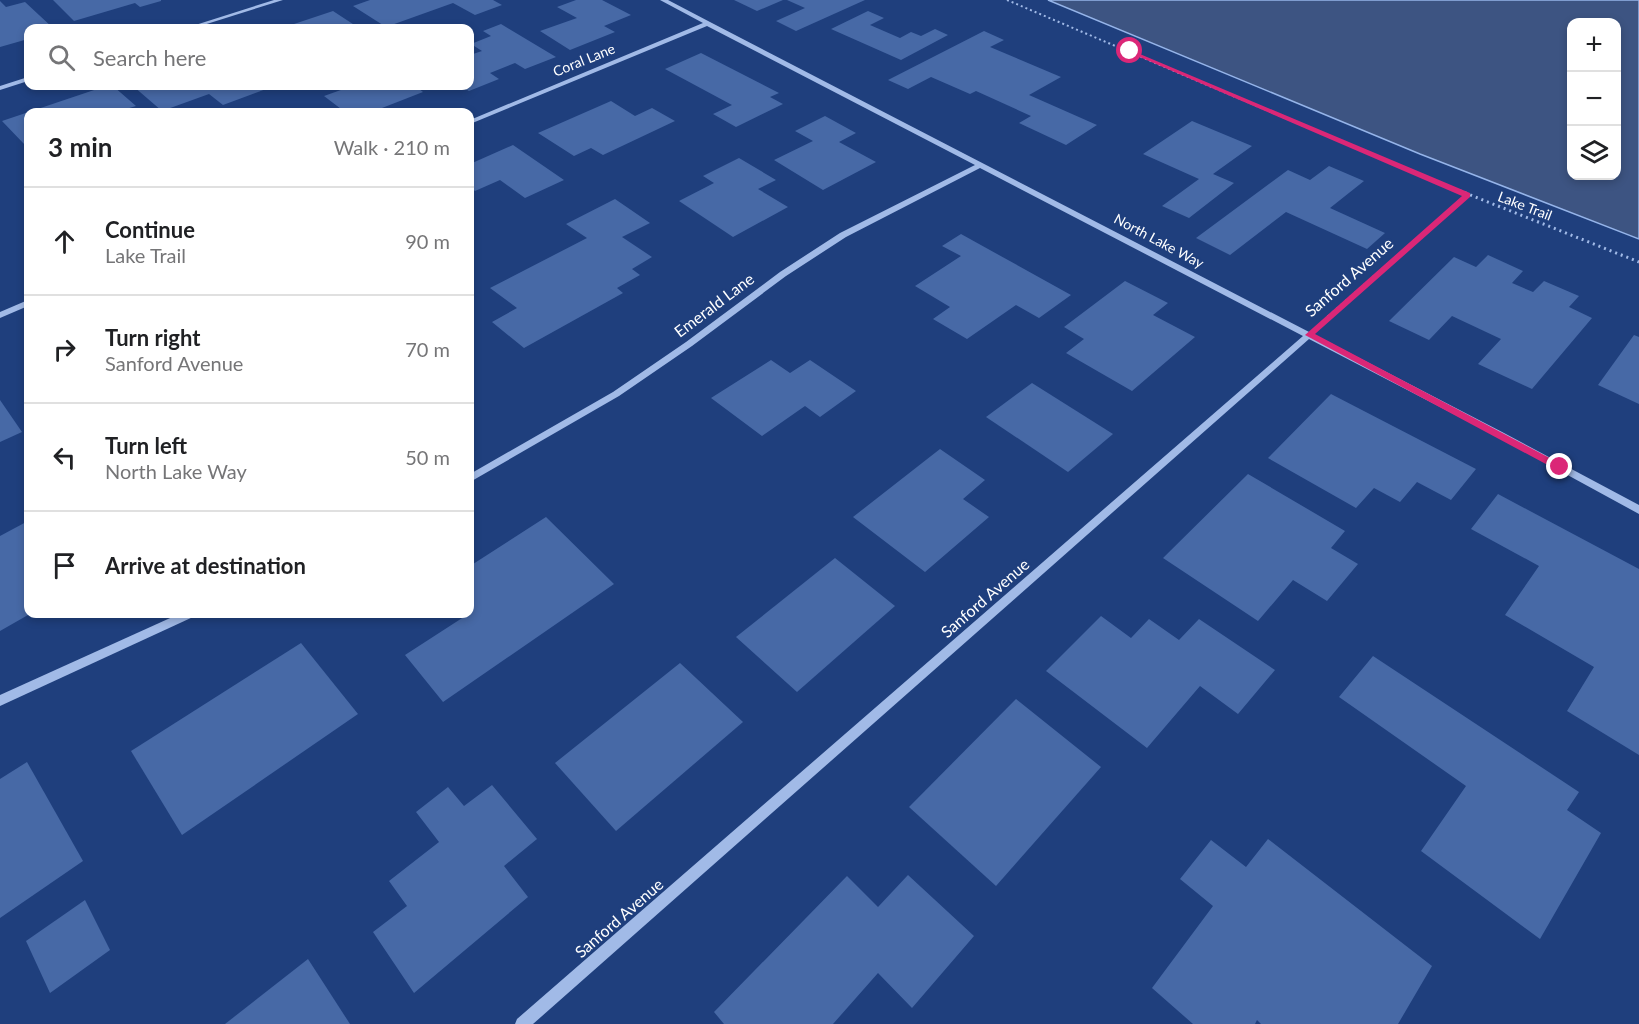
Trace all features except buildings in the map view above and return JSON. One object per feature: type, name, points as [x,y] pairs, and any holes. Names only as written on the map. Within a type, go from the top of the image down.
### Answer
[{"type":"street","points":[[202,24],[280,0]]},
{"type":"street","name":"North Lake Way","points":[[663,0],[1309,335],[1639,510]]},
{"type":"street","name":"Coral Lane","points":[[474,120],[708,23]]},
{"type":"street","points":[[0,88],[24,80]]},
{"type":"street","name":"Emerald Lane","points":[[474,476],[616,394],[815,252],[870,220],[981,164]]},
{"type":"street","points":[[0,315],[24,305]]},
{"type":"street","name":"Sanford Avenue","points":[[522,1024],[1309,335]]},
{"type":"street","points":[[0,701],[180,618]]},
{"type":"path","name":"Lake Trail","points":[[1007,0],[1467,195],[1639,262]]},
{"type":"path","name":"Sanford Avenue","points":[[1309,335],[1467,195]]},
{"type":"water","points":[[1048,0],[1639,0],[1639,239],[1420,154]]},
{"type":"route","points":[[1130,51],[1467,195],[1309,335],[1560,467]]}]
